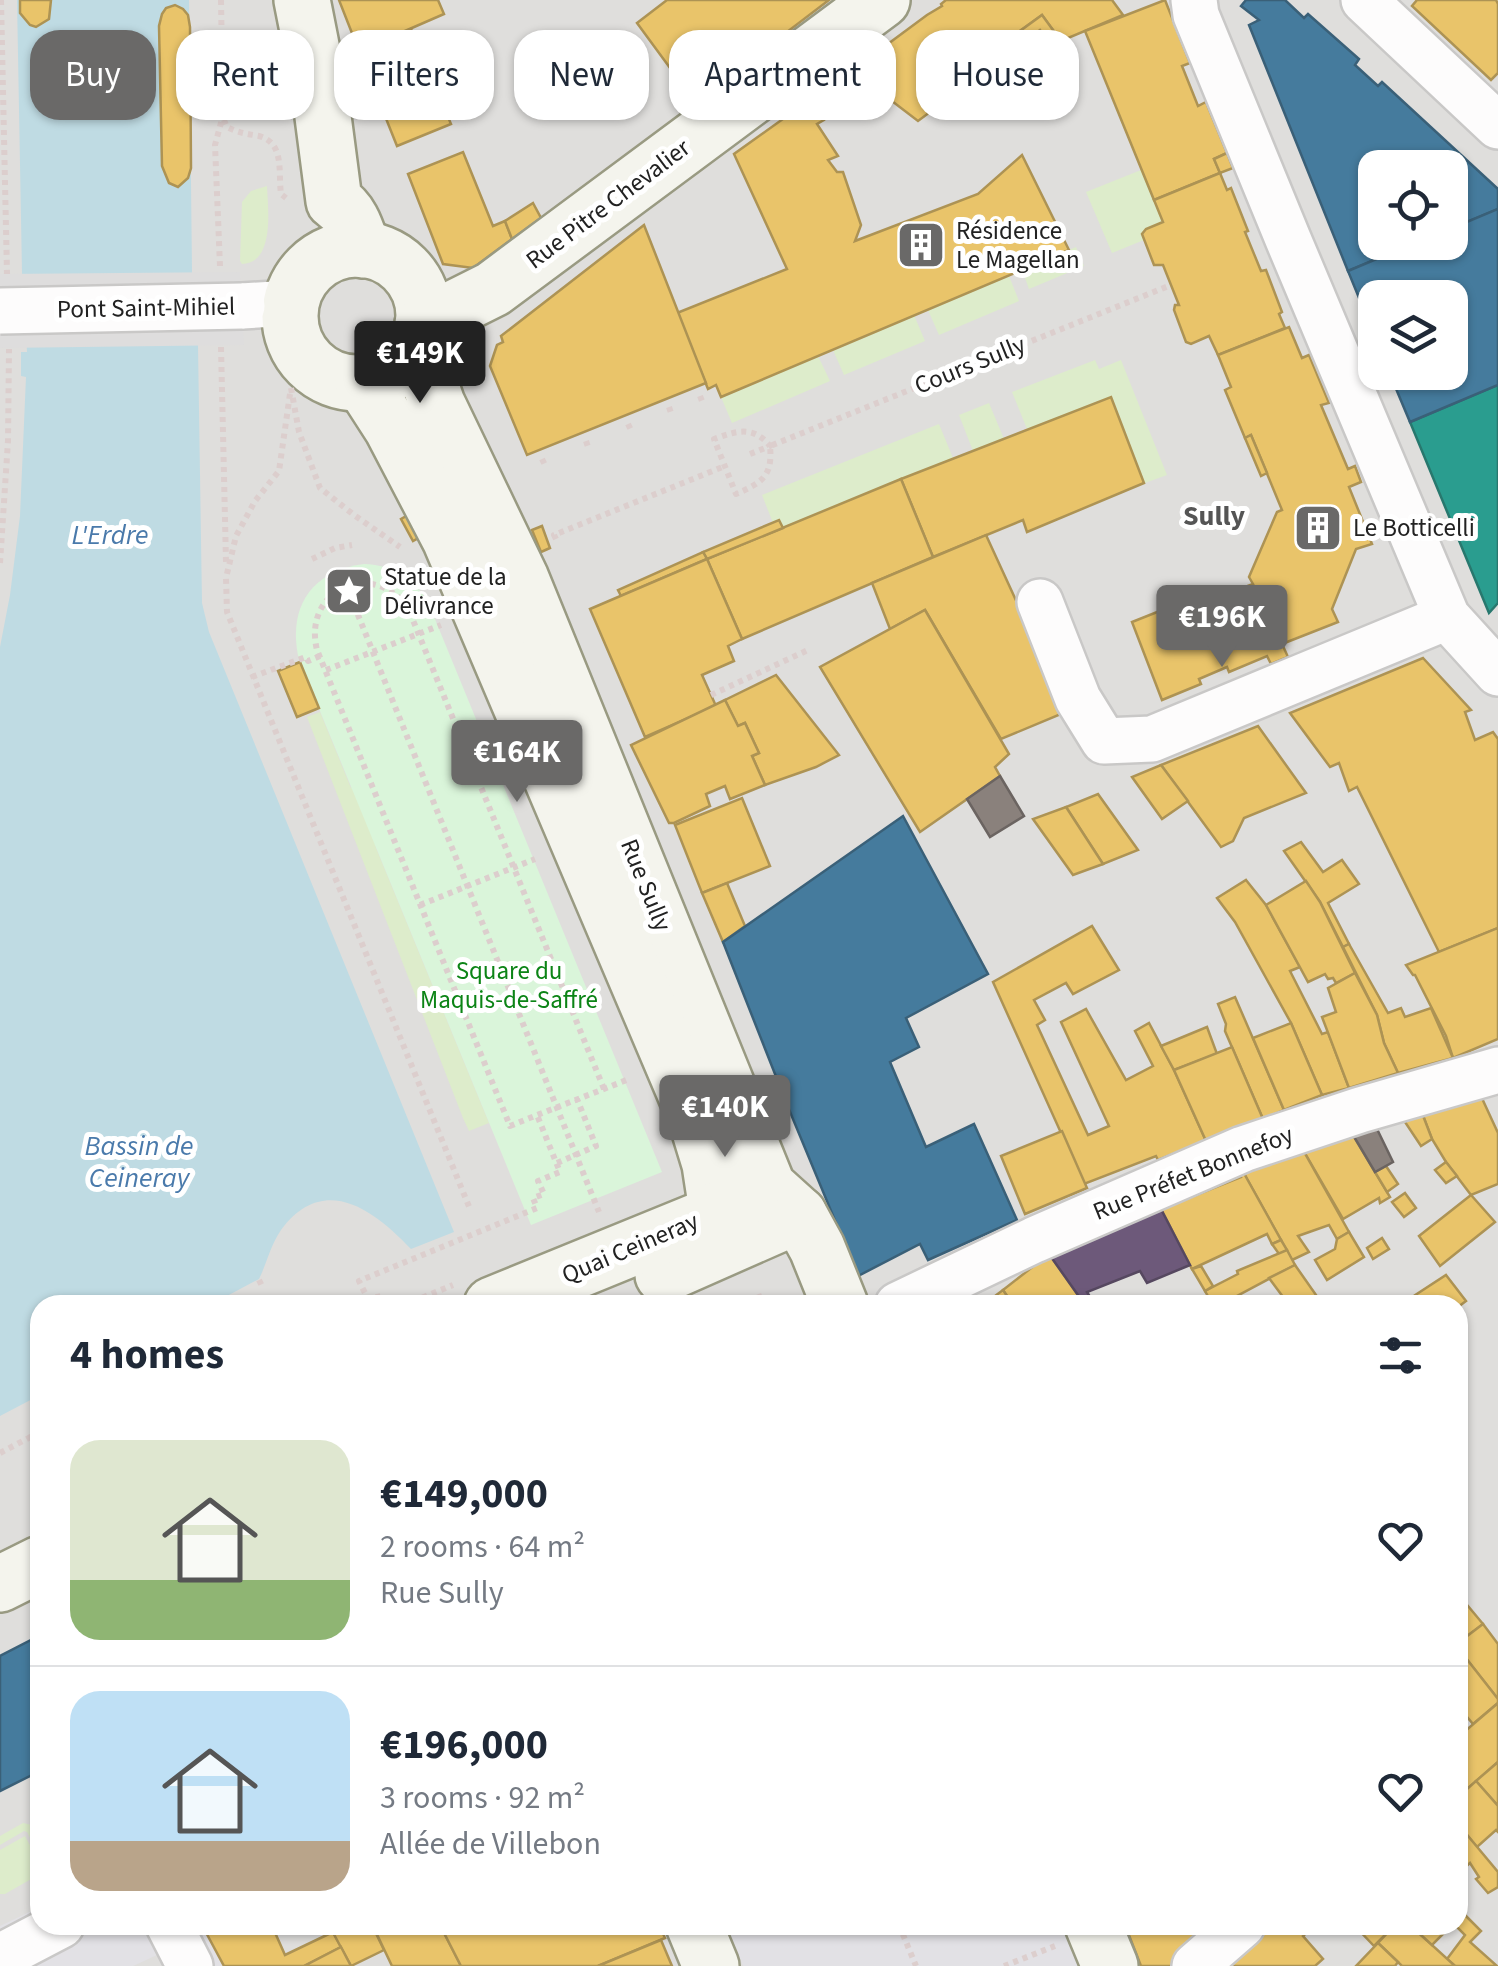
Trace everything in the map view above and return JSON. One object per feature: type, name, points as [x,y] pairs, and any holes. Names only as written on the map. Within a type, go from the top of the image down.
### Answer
[{"type":"street","points":[[302,0],[320,86],[314,204]]},
{"type":"street","name":"Rue Pitre Chevalier","points":[[420,335],[494,288],[882,0]]},
{"type":"street","points":[[1194,0],[1196,15],[1288,239],[1448,617],[1498,673]]},
{"type":"street","points":[[1364,0],[1498,126]]},
{"type":"street","points":[[314,204],[342,207],[352,218],[364,250]]},
{"type":"street","points":[[266,287],[316,220],[322,208],[314,204]]},
{"type":"street","points":[[376,252],[392,259],[410,276],[422,299],[420,335],[400,367],[389,375],[364,383],[332,378],[306,360],[266,287],[335,253],[376,252]]},
{"type":"street","name":"Pont Saint-Mihiel","points":[[5,311],[266,287]]},
{"type":"street","name":"Rue Sully","points":[[420,335],[437,404],[579,842],[696,1118],[710,1164],[717,1210]]},
{"type":"street","name":"Rue Sully","points":[[364,383],[444,526],[501,595],[783,1201],[817,1248],[836,1295]]},
{"type":"street","points":[[1040,602],[1078,699],[1104,741],[1152,739],[1448,617]]},
{"type":"street","name":"Rue Préfet Bonnefoy","points":[[919,1295],[1244,1148],[1498,1070]]},
{"type":"street","name":"Quai Ceineray","points":[[517,1295],[717,1210],[783,1201]]},
{"type":"street","name":"Quai Ceineray","points":[[609,1295],[783,1201]]},
{"type":"street","points":[[0,1584],[30,1569]]},
{"type":"street","points":[[0,1957],[42,1935]]},
{"type":"street","points":[[174,1935],[190,1966]]},
{"type":"street","points":[[698,1935],[711,1966]]},
{"type":"street","points":[[1195,1966],[1231,1935]]},
{"type":"path","points":[[0,562],[5,311],[1,0]]},
{"type":"path","points":[[221,0],[222,30]]},
{"type":"path","points":[[222,120],[215,145],[266,287]]},
{"type":"path","points":[[224,120],[227,127],[237,132],[273,142],[278,155],[280,194],[314,204]]},
{"type":"path","name":"Cours Sully","points":[[750,454],[1171,286]]},
{"type":"path","points":[[221,347],[226,612],[470,1209]]},
{"type":"path","points":[[226,578],[240,526],[279,471],[291,388],[299,432],[320,488],[408,551]]},
{"type":"path","points":[[746,430],[760,435],[770,446],[769,468],[762,480],[736,494],[714,440],[746,430]]},
{"type":"path","points":[[326,670],[419,634],[566,563],[554,535],[725,466]]},
{"type":"path","points":[[312,560],[335,548],[352,545]]},
{"type":"path","points":[[604,1089],[408,608],[398,595],[383,586],[354,584],[334,594],[317,616],[315,640],[320,656],[510,1126],[577,1099],[604,1089],[672,1062]]},
{"type":"path","points":[[354,605],[586,1179]]},
{"type":"path","points":[[712,695],[808,650]]},
{"type":"path","points":[[252,677],[306,657],[308,661],[320,656]]},
{"type":"path","points":[[420,905],[579,842]]},
{"type":"path","points":[[557,1163],[596,1146],[577,1099]]},
{"type":"path","points":[[366,1295],[359,1281],[538,1208],[533,1198],[544,1194],[538,1181],[560,1172],[537,1115]]},
{"type":"path","points":[[0,1453],[30,1437]]},
{"type":"path","points":[[904,1935],[916,1966]]},
{"type":"path","points":[[1004,1966],[1090,1944]]},
{"type":"shaded area","points":[[0,0],[1498,0],[1498,1966],[0,1966]]},
{"type":"shaded area","points":[[30,1912],[30,1935],[207,1935],[224,1966],[166,1966],[157,1955],[133,1966],[0,1966],[0,1926]]},
{"type":"shaded area","points":[[731,1935],[1065,1935],[1078,1966],[743,1966]]},
{"type":"green space","points":[[1141,170],[1163,222],[1145,229],[1144,240],[1112,253],[1086,192]]},
{"type":"green space","points":[[267,186],[265,245],[253,261],[242,264],[242,202],[251,191]]},
{"type":"green space","points":[[1076,247],[1084,266],[1029,289],[1022,270]]},
{"type":"green space","points":[[1009,276],[1019,301],[939,335],[928,310]]},
{"type":"green space","points":[[914,315],[925,341],[844,375],[833,350]]},
{"type":"green space","points":[[818,356],[830,381],[732,423],[721,397]]},
{"type":"green space","points":[[1095,360],[1099,369],[1121,360],[1167,475],[1145,483],[1111,397],[1027,429],[1012,392]]},
{"type":"green space","points":[[989,403],[1004,439],[973,451],[959,415]]},
{"type":"green space","points":[[939,424],[953,458],[782,528],[779,520],[773,523],[762,495]]},
{"type":"green space","name":"Square du Maquis-de-Saffré","points":[[364,564],[385,567],[403,576],[430,607],[662,1172],[531,1225],[299,660],[296,624],[307,596],[329,575]]},
{"type":"green space","points":[[320,712],[351,788],[364,783],[376,848],[489,1123],[469,1131],[307,717]]},
{"type":"green space","points":[[23,1823],[30,1825],[30,1837],[24,1831],[0,1845],[0,1836]]},
{"type":"green space","points":[[25,1836],[30,1845],[30,1880],[5,1894],[0,1894],[0,1850]]},
{"type":"water","points":[[17,0],[189,0],[189,30],[176,30],[176,120],[190,120],[202,603],[209,632],[454,1232],[411,1249],[365,1211],[331,1200],[314,1203],[297,1213],[274,1242],[259,1279],[229,1295],[30,1295],[30,1400],[0,1416],[0,647],[20,516],[26,377],[21,376],[21,352],[27,352]]},
{"type":"pier","points":[[240,272],[244,345],[0,348],[0,274]]},
{"type":"building: Homes","points":[[20,0],[51,0],[49,19],[36,27],[30,25],[20,13]]},
{"type":"building: Homes","points":[[339,0],[438,0],[444,14],[407,30],[351,30]]},
{"type":"building: Homes","points":[[667,0],[829,0],[790,30],[669,30],[669,67],[649,39],[649,30],[642,30],[637,23]]},
{"type":"building: Homes","points":[[946,0],[1112,0],[1123,15],[1079,33],[1079,30],[1053,30],[1042,15],[1021,30],[916,30],[916,119],[896,104],[896,38]]},
{"type":"building: Homes","points":[[1165,0],[1190,63],[1182,66],[1198,106],[1206,102],[1227,153],[1214,159],[1220,173],[1154,200],[1085,31]]},
{"type":"building: Homes","points":[[1417,0],[1496,0],[1498,73],[1491,80],[1412,6]]},
{"type":"building: Homes","points":[[175,5],[183,9],[190,27],[176,30],[176,120],[191,120],[191,168],[188,178],[178,187],[169,183],[162,166],[159,26],[166,8]]},
{"type":"building: Homes","points":[[1042,15],[1053,30],[1040,30],[1021,30]]},
{"type":"building: Homes","points":[[387,120],[449,120],[451,124],[397,146]]},
{"type":"building: Homes","name":"Résidence Le Magellan","points":[[781,120],[824,120],[817,124],[838,156],[828,160],[837,172],[843,172],[861,225],[855,241],[978,194],[1022,155],[1069,250],[721,397],[716,385],[708,389],[677,313],[787,269],[734,154]]},
{"type":"building: Homes","points":[[463,152],[493,226],[505,221],[512,239],[473,268],[443,264],[408,174]]},
{"type":"building: Homes","points":[[1227,153],[1233,168],[1220,173],[1214,159]]},
{"type":"building: Homes","points":[[1220,173],[1227,190],[1231,188],[1261,271],[1266,270],[1285,328],[1218,355],[1209,336],[1191,344],[1186,342],[1174,310],[1179,305],[1163,265],[1154,265],[1142,234],[1163,222],[1154,200]]},
{"type":"building: Homes","points":[[533,203],[541,218],[512,239],[505,221]]},
{"type":"building: Homes","points":[[644,225],[706,383],[527,455],[490,366],[497,345],[503,342],[501,336]]},
{"type":"building: Homes","name":"Le Botticelli","points":[[1289,327],[1302,358],[1309,355],[1329,403],[1321,405],[1348,469],[1355,466],[1361,482],[1349,487],[1372,544],[1356,549],[1332,609],[1338,622],[1282,644],[1288,657],[1271,664],[1267,656],[1229,672],[1227,667],[1199,679],[1201,684],[1162,700],[1132,622],[1205,593],[1208,601],[1253,584],[1249,577],[1277,512],[1282,510],[1251,435],[1245,438],[1225,390],[1231,387],[1218,355]]},
{"type":"building: Homes","points":[[1111,397],[1144,483],[1027,532],[1023,520],[933,557],[901,479]]},
{"type":"building: Homes","points":[[1251,435],[1267,473],[1261,476],[1245,438]]},
{"type":"building: Homes","points":[[901,479],[933,557],[742,639],[707,559]]},
{"type":"building: Homes","points":[[410,514],[422,536],[413,541],[401,519]]},
{"type":"building: Homes","points":[[779,520],[783,528],[707,559],[703,552]]},
{"type":"building: Homes","points":[[542,526],[550,548],[541,552],[532,530]]},
{"type":"building: Homes","points":[[986,535],[1058,692],[1061,714],[1001,739],[925,610],[890,629],[872,583]]},
{"type":"building: Homes","points":[[703,552],[707,559],[621,596],[618,590]]},
{"type":"building: Homes","points":[[707,559],[742,639],[728,646],[734,661],[702,675],[716,706],[645,737],[590,609]]},
{"type":"building: Homes","points":[[925,610],[1009,754],[995,767],[1000,776],[920,832],[820,667]]},
{"type":"building: Homes","points":[[1423,658],[1471,710],[1465,712],[1475,740],[1493,732],[1498,739],[1498,928],[1439,952],[1357,787],[1349,791],[1339,763],[1330,767],[1290,713]]},
{"type":"building: Homes","points":[[300,662],[319,708],[297,717],[278,671]]},
{"type":"building: Homes","points":[[776,675],[839,755],[765,785],[752,756],[759,753],[745,723],[738,726],[725,700]]},
{"type":"building: Homes","points":[[725,700],[738,726],[745,723],[759,753],[752,756],[765,785],[730,799],[725,786],[706,794],[710,806],[669,823],[631,745]]},
{"type":"building: Homes","points":[[1258,726],[1306,793],[1244,818],[1233,841],[1221,847],[1161,765]]},
{"type":"building: Homes","points":[[1161,765],[1188,801],[1162,819],[1132,777]]},
{"type":"building: Homes","points":[[1098,794],[1138,850],[1103,864],[1066,807]]},
{"type":"building: Homes","points":[[742,798],[770,866],[702,893],[675,825]]},
{"type":"building: Homes","points":[[1066,807],[1103,864],[1073,875],[1033,819]]},
{"type":"building: Homes","points":[[1301,842],[1323,872],[1342,860],[1359,884],[1328,903],[1349,944],[1343,947],[1320,902],[1284,851]]},
{"type":"building: Homes","points":[[1246,880],[1266,905],[1300,967],[1290,971],[1322,1034],[1328,1032],[1349,1088],[1322,1095],[1291,1023],[1235,922],[1217,898]]},
{"type":"building: Homes","points":[[1306,881],[1355,973],[1336,983],[1325,974],[1308,982],[1266,905]]},
{"type":"building: Homes","points":[[727,883],[745,926],[723,942],[702,893]]},
{"type":"building: Homes","points":[[1092,926],[1119,970],[1073,994],[1066,983],[1034,1000],[1045,1020],[1037,1025],[1088,1135],[1109,1126],[1061,1022],[1086,1009],[1126,1080],[1153,1066],[1135,1031],[1149,1023],[1206,1141],[1084,1184],[993,982]]},
{"type":"building: Homes","points":[[1498,928],[1498,1039],[1453,1058],[1446,1036],[1406,965]]},
{"type":"building: Homes","points":[[1349,944],[1388,1013],[1401,1008],[1405,1017],[1431,1008],[1453,1058],[1398,1073],[1377,1015],[1343,947]]},
{"type":"building: Homes","points":[[1355,973],[1377,1015],[1398,1073],[1349,1088],[1322,1017],[1336,1012],[1328,988]]},
{"type":"building: Homes","points":[[1235,997],[1284,1110],[1263,1119],[1225,1031],[1218,1004]]},
{"type":"building: Homes","points":[[1291,1023],[1322,1095],[1284,1110],[1253,1038]]},
{"type":"building: Homes","points":[[1207,1027],[1217,1054],[1174,1070],[1161,1046]]},
{"type":"building: Homes","points":[[1232,1047],[1263,1119],[1206,1141],[1174,1070]]},
{"type":"building: Homes","points":[[1480,1094],[1498,1133],[1498,1184],[1471,1195],[1432,1139],[1422,1113]]},
{"type":"building: Homes","points":[[1422,1113],[1432,1139],[1421,1146],[1403,1119]]},
{"type":"building: Homes","points":[[1062,1131],[1087,1188],[1025,1214],[1001,1156]]},
{"type":"building: Homes","points":[[1353,1135],[1390,1197],[1380,1203],[1379,1198],[1343,1219],[1303,1150]]},
{"type":"building: Homes","points":[[1303,1150],[1349,1232],[1337,1239],[1329,1225],[1298,1236],[1309,1252],[1292,1260],[1241,1168]]},
{"type":"building: Homes","points":[[1446,1162],[1457,1176],[1446,1183],[1435,1170]]},
{"type":"building: Homes","points":[[1386,1166],[1398,1184],[1387,1192],[1375,1172]]},
{"type":"building: Homes","points":[[1241,1168],[1281,1240],[1272,1244],[1267,1234],[1192,1269],[1161,1209],[1241,1177]]},
{"type":"building: Homes","points":[[1405,1193],[1416,1208],[1404,1217],[1392,1202]]},
{"type":"building: Homes","points":[[1471,1195],[1495,1222],[1440,1266],[1419,1236]]},
{"type":"building: Homes","points":[[1349,1232],[1364,1257],[1327,1280],[1315,1260],[1335,1249],[1337,1239]]},
{"type":"building: Homes","points":[[1382,1238],[1389,1249],[1373,1259],[1367,1248]]},
{"type":"building: Homes","points":[[1281,1240],[1287,1250],[1279,1254],[1272,1244]]},
{"type":"building: Homes","points":[[1287,1250],[1295,1265],[1239,1295],[1207,1295],[1205,1291],[1238,1274],[1237,1271]]},
{"type":"building: Homes","points":[[1049,1254],[1078,1295],[1006,1295],[1003,1290]]},
{"type":"building: Homes","points":[[1295,1265],[1316,1295],[1282,1295],[1269,1278]]},
{"type":"building: Homes","points":[[1201,1266],[1213,1286],[1205,1291],[1192,1269]]},
{"type":"building: Homes","points":[[1446,1275],[1461,1295],[1415,1295]]},
{"type":"building: Homes","points":[[1468,1606],[1483,1624],[1468,1635]]},
{"type":"building: Homes","points":[[1483,1624],[1498,1644],[1498,1699],[1468,1661],[1468,1635]]},
{"type":"building: Homes","points":[[1468,1661],[1498,1699],[1473,1724],[1468,1718]]},
{"type":"building: Homes","points":[[1498,1703],[1498,1762],[1468,1788],[1468,1729]]},
{"type":"building: Homes","points":[[1498,1762],[1498,1806],[1476,1781]]},
{"type":"building: Homes","points":[[1476,1781],[1498,1806],[1498,1832],[1477,1847],[1468,1836],[1468,1788]]},
{"type":"building: Homes","points":[[1468,1836],[1498,1872],[1498,1887],[1488,1893],[1476,1879],[1479,1877],[1470,1863]]},
{"type":"building: Homes","points":[[1468,1918],[1481,1931],[1470,1942],[1497,1966],[1455,1966],[1447,1959],[1468,1935]]},
{"type":"building: Homes","points":[[207,1935],[276,1935],[285,1955],[327,1935],[335,1935],[341,1947],[304,1966],[224,1966]]},
{"type":"building: Homes","points":[[334,1935],[377,1935],[384,1950],[351,1966]]},
{"type":"building: Homes","points":[[377,1935],[445,1935],[461,1966],[392,1966]]},
{"type":"building: Homes","points":[[445,1935],[665,1938],[598,1966],[461,1966]]},
{"type":"building: Homes","points":[[1129,1935],[1213,1935],[1178,1966],[1141,1966]]},
{"type":"building: Homes","points":[[1249,1935],[1304,1935],[1323,1959],[1315,1966],[1215,1966]]},
{"type":"building: Homes","points":[[1364,1935],[1385,1935],[1374,1946]]},
{"type":"building: Homes","points":[[1386,1935],[1421,1935],[1455,1966],[1402,1966],[1378,1943]]},
{"type":"building: Homes","points":[[1421,1935],[1442,1935],[1432,1945]]},
{"type":"building: Homes","points":[[661,1940],[672,1966],[598,1966]]},
{"type":"building: Homes","points":[[1378,1943],[1398,1962],[1395,1966],[1356,1966]]},
{"type":"building: Homes","points":[[341,1947],[351,1966],[304,1966]]},
{"type":"building: Offices","points":[[1161,1209],[1190,1265],[1147,1283],[1140,1271],[1087,1292],[1089,1295],[1078,1295],[1049,1254]]},
{"type":"building: Schools","points":[[1498,385],[1498,603],[1489,613],[1410,422]]},
{"type":"building: Public","points":[[1246,0],[1285,0],[1304,18],[1308,14],[1359,59],[1355,65],[1378,86],[1382,82],[1456,150],[1358,150],[1358,260],[1374,260],[1348,271],[1249,25],[1259,20],[1241,6]]},
{"type":"building: Public","points":[[1468,161],[1498,189],[1498,209],[1468,222]]},
{"type":"building: Public","points":[[1498,209],[1498,385],[1410,422],[1397,390],[1468,390],[1468,280],[1358,280],[1358,295],[1348,271],[1374,260],[1468,260],[1468,222]]},
{"type":"building: Public","points":[[903,816],[988,974],[906,1018],[919,1047],[890,1062],[926,1147],[974,1124],[1017,1220],[928,1260],[920,1244],[858,1276],[723,942]]},
{"type":"building: Public","points":[[30,1641],[30,1776],[0,1791],[0,1656]]},
{"type":"building: Industry","points":[[1000,776],[1024,816],[990,837],[967,799]]},
{"type":"building: Industry","points":[[1377,1129],[1393,1162],[1375,1172],[1353,1135]]},
{"type":"place","name":"Résidence Le Magellan","points":[[921,245]]},
{"type":"place","name":"Le Botticelli","points":[[1318,528]]},
{"type":"place","name":"Statue de la Délivrance","points":[[349,591]]},
{"type":"district","name":"Sully","points":[[1214,516]]},
{"type":"water label","name":"L'Erdre","points":[[110,535]]},
{"type":"water label","name":"Bassin de Ceineray","points":[[139,1162]]}]
